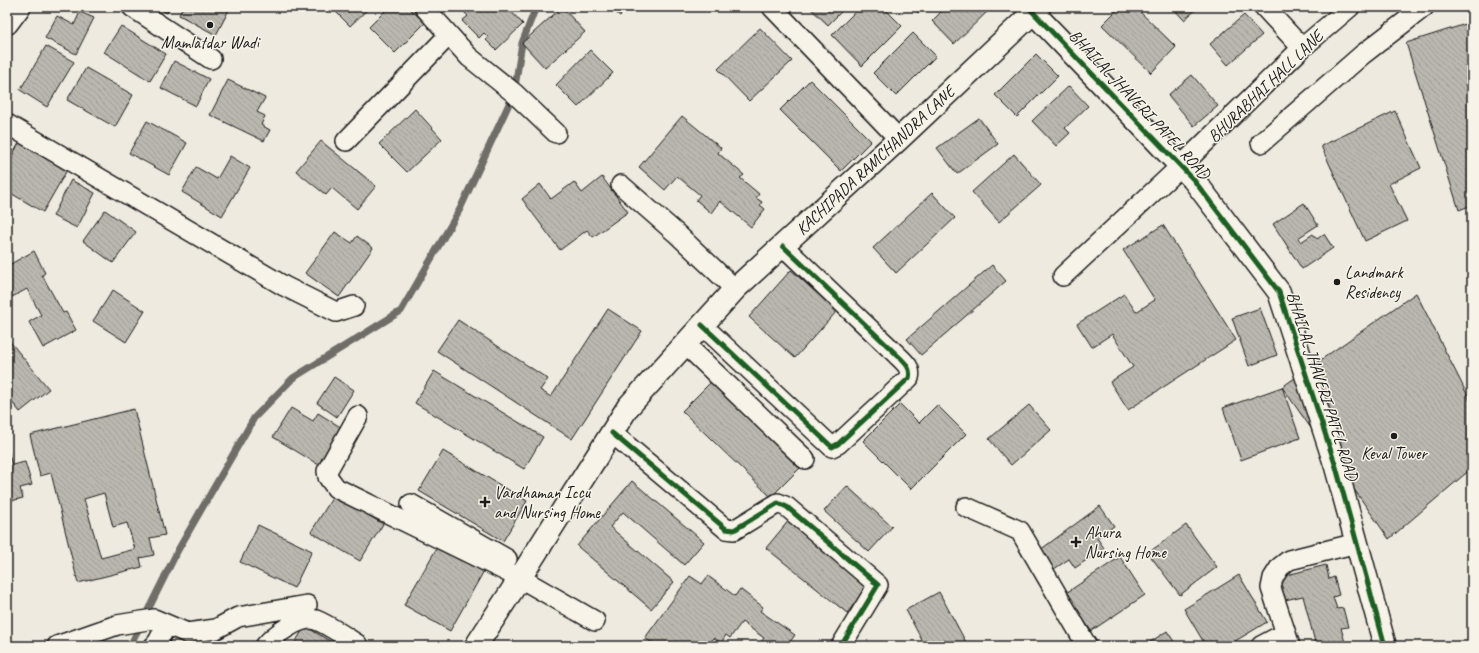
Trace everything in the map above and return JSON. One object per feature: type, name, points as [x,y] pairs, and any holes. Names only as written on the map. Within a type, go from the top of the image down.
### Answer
[{"type":"main road","name":"KACHIPADA RAMCHANDRA LANE","points":[[476,646],[628,407],[735,289],[899,139],[1034,9]]},
{"type":"main road","name":"BHAILAL JHAVERI PATEL ROAD","points":[[1034,9],[1193,179],[1279,292],[1336,467],[1385,646]]},
{"type":"street","points":[[132,7],[211,59]]},
{"type":"street","points":[[424,7],[469,57],[514,93],[556,133]]},
{"type":"street","points":[[772,7],[899,139]]},
{"type":"street","points":[[1264,7],[1302,48]]},
{"type":"street","name":"BHURABHAI HALL LANE","points":[[1063,276],[1181,166],[1302,48],[1350,7]]},
{"type":"street","points":[[1261,143],[1362,55],[1424,7]]},
{"type":"street","points":[[346,141],[449,35]]},
{"type":"street","points":[[7,124],[284,286],[336,312],[354,306]]},
{"type":"street","points":[[621,185],[677,234],[735,289]]},
{"type":"street","points":[[702,325],[832,447],[838,444],[909,378],[910,373],[908,367],[783,246]]},
{"type":"street","points":[[685,344],[805,459]]},
{"type":"street","points":[[358,416],[327,471],[328,477],[336,488],[523,574]]},
{"type":"street","points":[[612,433],[726,529],[734,530],[778,502],[787,507],[878,585],[841,646]]},
{"type":"street","points":[[411,504],[595,621]]},
{"type":"street","points":[[966,507],[1020,531],[1087,646]]},
{"type":"street","points":[[1275,643],[1271,588],[1273,578],[1280,567],[1289,560],[1357,543]]},
{"type":"street","points":[[56,646],[117,625],[131,623],[160,635],[187,633],[216,629],[238,617],[308,605]]},
{"type":"street","points":[[265,646],[270,640],[291,625],[305,620],[315,620],[357,644]]},
{"type":"building","points":[[157,7],[171,7],[167,13]]},
{"type":"building","name":"Mamlatdar Wadi","points":[[183,7],[230,8],[216,35],[179,15]]},
{"type":"building","points":[[331,7],[370,7],[350,26]]},
{"type":"building","points":[[389,7],[408,7],[425,23],[395,53],[369,27]]},
{"type":"building","points":[[459,7],[507,7],[523,24],[496,50],[486,40],[488,37],[484,33],[479,38],[462,21],[468,16]]},
{"type":"building","points":[[562,7],[585,32],[545,68],[522,43]]},
{"type":"building","points":[[609,7],[627,7],[620,16]]},
{"type":"building","points":[[809,7],[846,7],[828,25]]},
{"type":"building","points":[[860,7],[883,7],[902,26],[862,66],[832,35]]},
{"type":"building","points":[[913,7],[925,7],[918,13]]},
{"type":"building","points":[[946,7],[992,7],[954,44],[932,21]]},
{"type":"building","points":[[1120,7],[1135,7],[1176,47],[1151,73],[1102,25]]},
{"type":"building","points":[[1172,7],[1199,7],[1184,20]]},
{"type":"building","points":[[80,12],[94,18],[76,54],[45,38],[57,16],[74,25]]},
{"type":"building","points":[[1244,15],[1262,35],[1228,65],[1210,44]]},
{"type":"building","points":[[1472,22],[1472,81],[1466,83],[1472,102],[1472,205],[1459,210],[1406,43]]},
{"type":"building","points":[[121,26],[166,54],[150,81],[104,52]]},
{"type":"building","points":[[760,28],[792,61],[749,101],[718,69]]},
{"type":"building","points":[[913,33],[936,56],[896,96],[873,73]]},
{"type":"building","points":[[46,46],[74,62],[47,107],[20,90]]},
{"type":"building","points":[[590,50],[613,73],[578,107],[556,85]]},
{"type":"building","points":[[1036,54],[1058,76],[1017,117],[995,95]]},
{"type":"building","points":[[174,61],[209,79],[196,106],[161,88]]},
{"type":"building","points":[[86,68],[133,95],[115,127],[67,100]]},
{"type":"building","points":[[1192,75],[1218,106],[1194,126],[1168,95]]},
{"type":"building","points":[[228,80],[265,98],[257,112],[265,116],[261,125],[270,130],[264,141],[210,115]]},
{"type":"building","points":[[810,80],[871,141],[841,171],[780,110]]},
{"type":"building","points":[[1069,86],[1088,106],[1065,128],[1070,133],[1056,146],[1032,121]]},
{"type":"building","points":[[415,109],[442,139],[407,172],[379,144]]},
{"type":"building","points":[[1395,111],[1421,168],[1389,184],[1407,221],[1365,241],[1321,146]]},
{"type":"building","points":[[682,116],[721,148],[718,153],[744,175],[740,178],[759,194],[756,198],[762,202],[760,205],[765,209],[751,227],[720,201],[711,213],[696,200],[700,195],[677,176],[665,190],[639,167]]},
{"type":"building","points":[[979,118],[998,144],[957,174],[937,148]]},
{"type":"building","points":[[147,121],[187,143],[169,175],[129,153]]},
{"type":"building","points":[[321,141],[376,186],[357,209],[332,188],[326,195],[296,171]]},
{"type":"building","points":[[19,143],[67,170],[43,212],[7,191],[7,165]]},
{"type":"building","points":[[1014,154],[1041,185],[999,222],[972,192]]},
{"type":"building","points":[[230,156],[250,168],[222,216],[182,192],[196,167],[217,179]]},
{"type":"building","points":[[602,177],[628,212],[593,237],[587,230],[560,250],[522,199],[540,184],[551,199],[574,182],[582,193]]},
{"type":"building","points":[[71,180],[95,193],[77,228],[53,216]]},
{"type":"building","points":[[932,193],[955,218],[896,273],[873,248]]},
{"type":"building","points":[[1304,203],[1318,225],[1298,238],[1301,242],[1313,234],[1317,239],[1324,234],[1333,248],[1302,269],[1273,224]]},
{"type":"building","points":[[105,210],[136,232],[113,263],[83,241]]},
{"type":"building","points":[[1163,225],[1236,340],[1128,410],[1110,382],[1133,367],[1112,334],[1092,347],[1077,324],[1124,294],[1136,312],[1155,300],[1123,250]]},
{"type":"building","points":[[335,232],[352,243],[357,236],[373,248],[339,297],[305,273]]},
{"type":"building","points":[[34,251],[45,273],[42,275],[63,313],[66,312],[76,330],[43,348],[29,322],[41,315],[27,289],[12,297],[7,287],[7,266]]},
{"type":"building","points":[[992,265],[1006,281],[921,355],[907,339]]},
{"type":"building","points":[[791,270],[837,311],[795,358],[749,317]]},
{"type":"building","points":[[113,290],[145,311],[126,342],[93,321]]},
{"type":"building","name":"Keval Tower","points":[[1416,293],[1472,404],[1472,468],[1389,539],[1282,387]]},
{"type":"building","points":[[1260,308],[1277,355],[1249,366],[1232,318]]},
{"type":"building","points":[[608,309],[642,331],[572,439],[437,351],[458,320],[548,379],[540,390],[551,397]]},
{"type":"building","points":[[7,338],[49,389],[20,412],[7,396]]},
{"type":"building","points":[[434,371],[543,437],[524,469],[415,403]]},
{"type":"building","points":[[334,377],[354,390],[337,417],[317,403]]},
{"type":"building","points":[[713,380],[802,466],[771,497],[682,411]]},
{"type":"building","points":[[1282,387],[1300,438],[1241,460],[1223,408]]},
{"type":"building","points":[[900,404],[919,423],[937,405],[966,434],[911,489],[863,441]]},
{"type":"building","points":[[1029,405],[1051,430],[1011,465],[989,439]]},
{"type":"building","points":[[291,408],[313,421],[318,413],[342,428],[319,465],[273,437]]},
{"type":"building","points":[[134,409],[165,535],[150,538],[154,555],[140,558],[142,567],[78,583],[51,473],[40,476],[30,435]],"holes":[[[104,493],[113,527],[127,523],[135,549],[101,558],[84,499]]]},
{"type":"building","points":[[8,450],[12,465],[25,462],[32,485],[20,488],[23,498],[7,502]]},
{"type":"building","points":[[443,451],[527,501],[503,541],[419,491]]},
{"type":"building","points":[[632,481],[704,542],[684,565],[623,512],[610,527],[674,582],[651,609],[577,546]]},
{"type":"building","points":[[847,486],[892,527],[869,552],[824,511]]},
{"type":"building","points":[[334,495],[383,524],[360,561],[311,532]]},
{"type":"building","points":[[1100,506],[1114,526],[1097,538],[1104,548],[1075,568],[1069,559],[1054,569],[1040,550]]},
{"type":"building","points":[[790,519],[870,584],[847,613],[766,548]]},
{"type":"building","points":[[258,525],[312,551],[294,588],[240,562]]},
{"type":"building","points":[[1186,525],[1217,567],[1180,595],[1148,553]]},
{"type":"building","points":[[439,544],[485,569],[450,631],[404,605]]},
{"type":"building","points":[[1120,557],[1145,595],[1091,631],[1066,593]]},
{"type":"building","points":[[1326,565],[1329,579],[1334,577],[1339,595],[1333,597],[1337,609],[1343,608],[1348,627],[1341,628],[1346,646],[1316,646],[1303,596],[1285,600],[1279,577]]},
{"type":"building","points":[[1239,575],[1267,622],[1227,646],[1206,646],[1184,609]]},
{"type":"building","points":[[690,576],[702,584],[708,576],[735,596],[740,589],[763,607],[760,611],[795,635],[787,646],[758,646],[764,638],[742,622],[730,638],[726,635],[721,643],[714,638],[711,641],[718,646],[657,646],[645,638]]},
{"type":"building","points":[[939,592],[968,646],[925,646],[906,610]]},
{"type":"building","points":[[305,626],[338,646],[293,646]]},
{"type":"building","points":[[1167,631],[1177,646],[1144,646]]},
{"type":"waterway","points":[[130,646],[178,550],[254,418],[293,378],[401,311],[460,209],[514,93],[522,43],[536,7]]},
{"type":"cycle path","points":[[1028,7],[1193,179],[1279,292],[1336,467],[1385,646]]},
{"type":"cycle path","points":[[702,325],[832,447],[838,444],[909,378],[910,374],[908,367],[904,362],[783,246]]},
{"type":"cycle path","points":[[612,433],[726,529],[734,530],[778,503],[787,507],[878,585],[841,646]]},
{"type":"place","name":"Mamlatdar Wadi","points":[[210,25]]},
{"type":"place","name":"Landmark Residency","points":[[1337,282]]},
{"type":"place","name":"Keval Tower","points":[[1394,436]]},
{"type":"place","name":"Vardhaman Iccu and Nursing Home","points":[[485,502]]},
{"type":"place","name":"Ahura Nursing Home","points":[[1076,542]]}]
